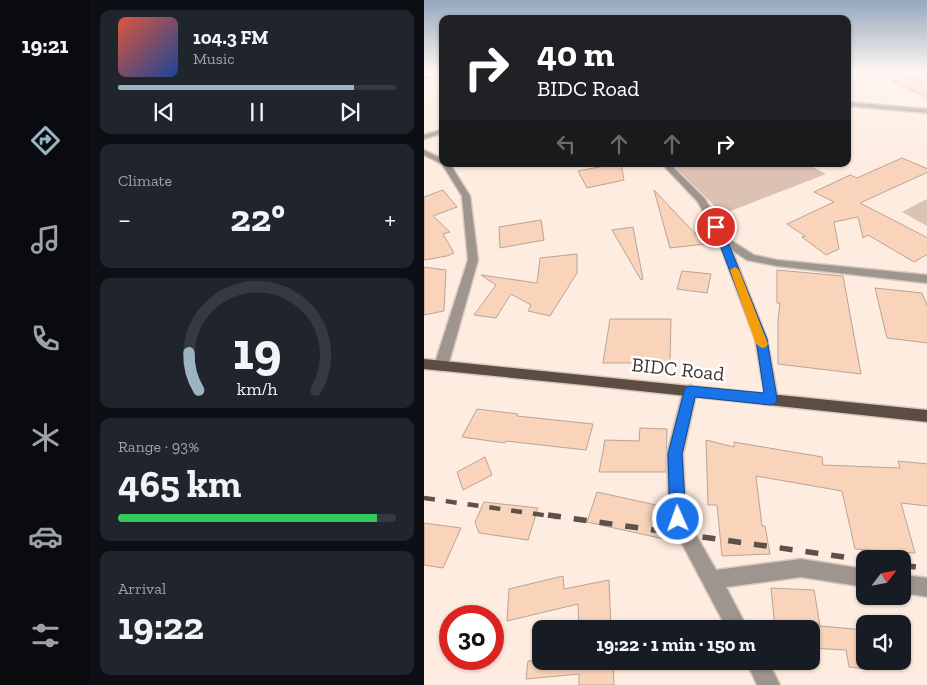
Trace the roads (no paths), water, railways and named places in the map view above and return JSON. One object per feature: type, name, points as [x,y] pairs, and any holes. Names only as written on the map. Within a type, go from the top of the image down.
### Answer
[{"type":"main road","name":"BIDC Road","points":[[424,364],[584,378],[927,416]]},
{"type":"street","points":[[851,104],[927,111]]},
{"type":"street","points":[[424,137],[439,132]]},
{"type":"street","points":[[424,152],[439,160]]},
{"type":"street","points":[[441,366],[473,260],[466,196],[447,167]]},
{"type":"street","points":[[669,167],[702,201],[723,240],[761,339],[771,399]]},
{"type":"street","points":[[723,240],[751,258],[777,263],[927,279]]},
{"type":"street","points":[[690,391],[675,454],[678,519],[733,620]]},
{"type":"street","points":[[711,580],[801,568],[856,577]]},
{"type":"street","points":[[912,586],[927,588]]},
{"type":"street","points":[[761,670],[769,685]]},
{"type":"railway","points":[[424,498],[557,517]]},
{"type":"railway","points":[[548,515],[856,559]]},
{"type":"railway","points":[[912,566],[928,569]]}]
